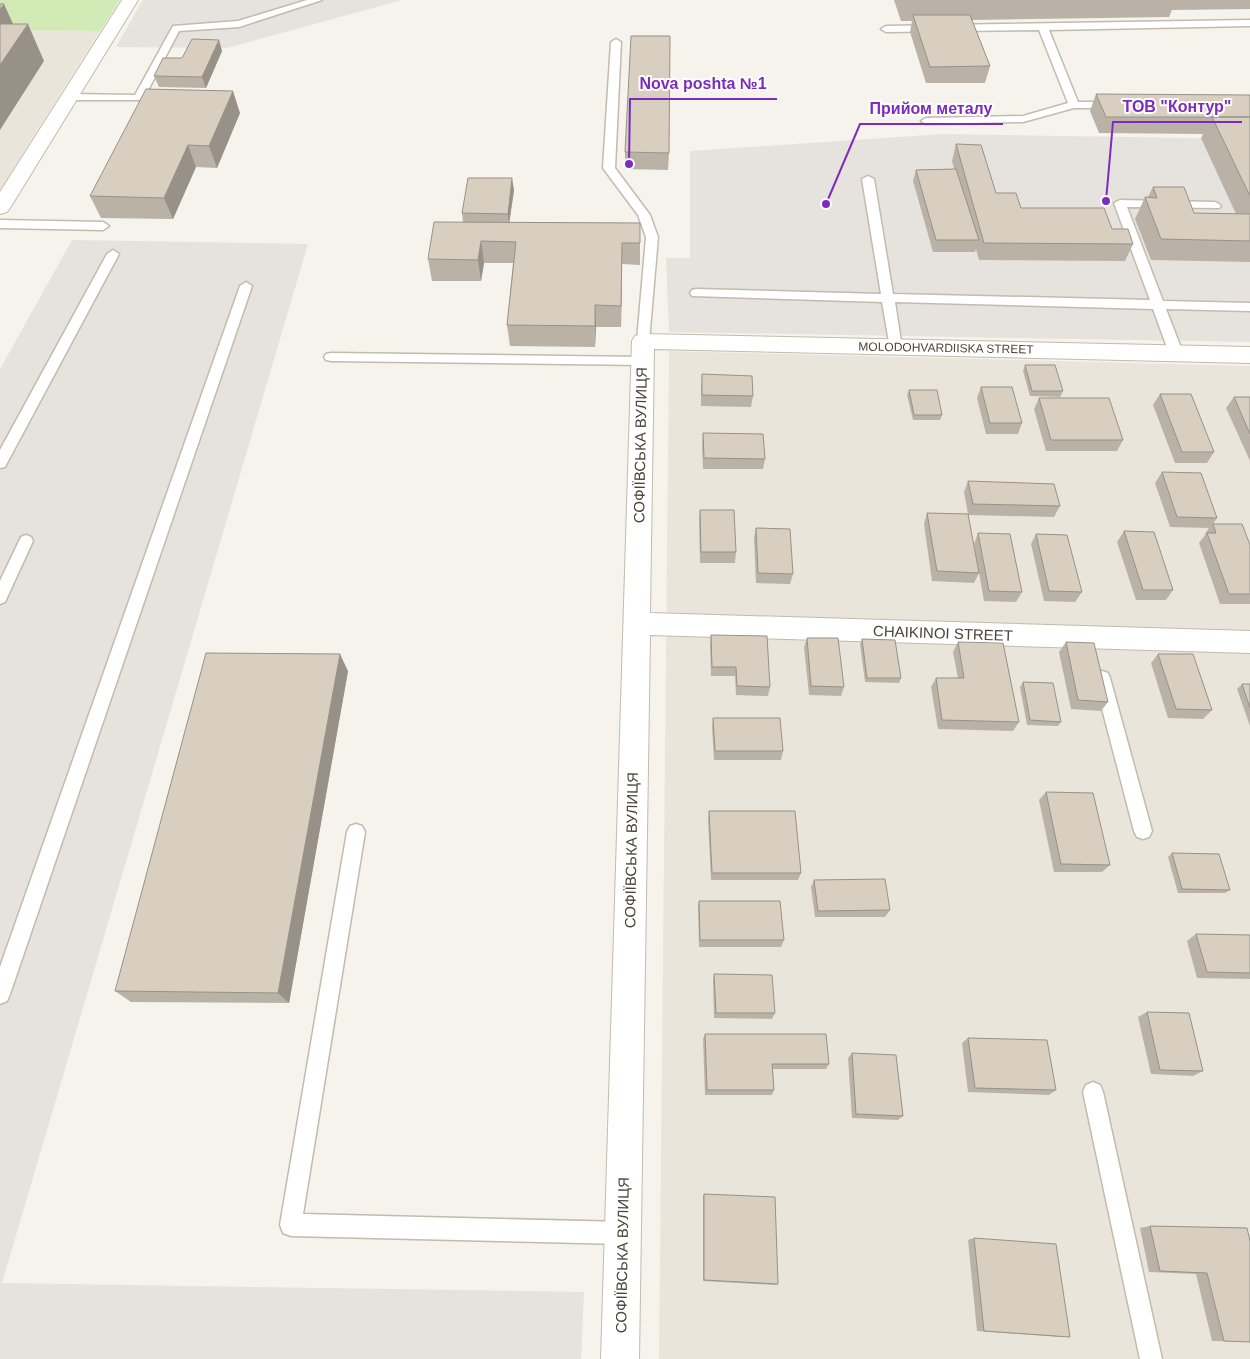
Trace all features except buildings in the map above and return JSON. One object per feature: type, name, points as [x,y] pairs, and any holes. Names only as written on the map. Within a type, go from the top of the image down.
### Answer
[{"type":"street","points":[[0,208],[130,0]]},
{"type":"street","name":"MOLODOHVARDIISKA STREET","points":[[643,351],[896,348],[1250,355]]},
{"type":"street","name":"СОФІЇВСЬКА ВУЛИЦЯ","points":[[620,1359],[643,351]]},
{"type":"street","name":"CHAIKINOI STREET","points":[[637,624],[1095,653],[1250,642]]},
{"type":"lane","points":[[69,97],[139,98],[176,28],[240,24],[317,0]]},
{"type":"lane","points":[[886,29],[1250,24]]},
{"type":"lane","points":[[1043,27],[1074,105]]},
{"type":"lane","points":[[331,357],[643,351],[652,238],[644,216],[609,168],[616,42]]},
{"type":"lane","points":[[926,121],[1023,119],[1074,105],[1123,105]]},
{"type":"lane","points":[[868,179],[896,348]]},
{"type":"lane","points":[[1176,353],[1120,203],[1215,206]]},
{"type":"lane","points":[[0,224],[103,226]]},
{"type":"lane","points":[[0,463],[3,450],[113,254]]},
{"type":"lane","points":[[0,994],[246,286]]},
{"type":"lane","points":[[696,293],[1250,306]]},
{"type":"lane","points":[[0,598],[26,541]]},
{"type":"lane","points":[[1095,653],[1143,830]]},
{"type":"lane","points":[[356,832],[291,1225],[622,1233]]},
{"type":"lane","points":[[1093,1092],[1151,1359]]},
{"type":"shaded area","points":[[143,0],[402,0],[227,48],[116,47]]},
{"type":"shaded area","points":[[0,30],[100,31],[0,190]]},
{"type":"shaded area","points":[[943,134],[1250,139],[1250,342],[669,332],[666,258],[690,258],[690,151]]},
{"type":"shaded area","points":[[72,240],[308,244],[2,1283],[584,1292],[581,1359],[0,1359],[0,369]]},
{"type":"shaded area","points":[[669,351],[1250,366],[1250,1359],[659,1359]]},
{"type":"green space","points":[[0,0],[120,0],[100,31],[0,30]]},
{"type":"place","name":"Nova poshta №1","points":[[629,164]]},
{"type":"place","name":"ТОВ \"Контур\"","points":[[1106,201]]},
{"type":"place","name":"Прийом металу","points":[[826,204]]}]
